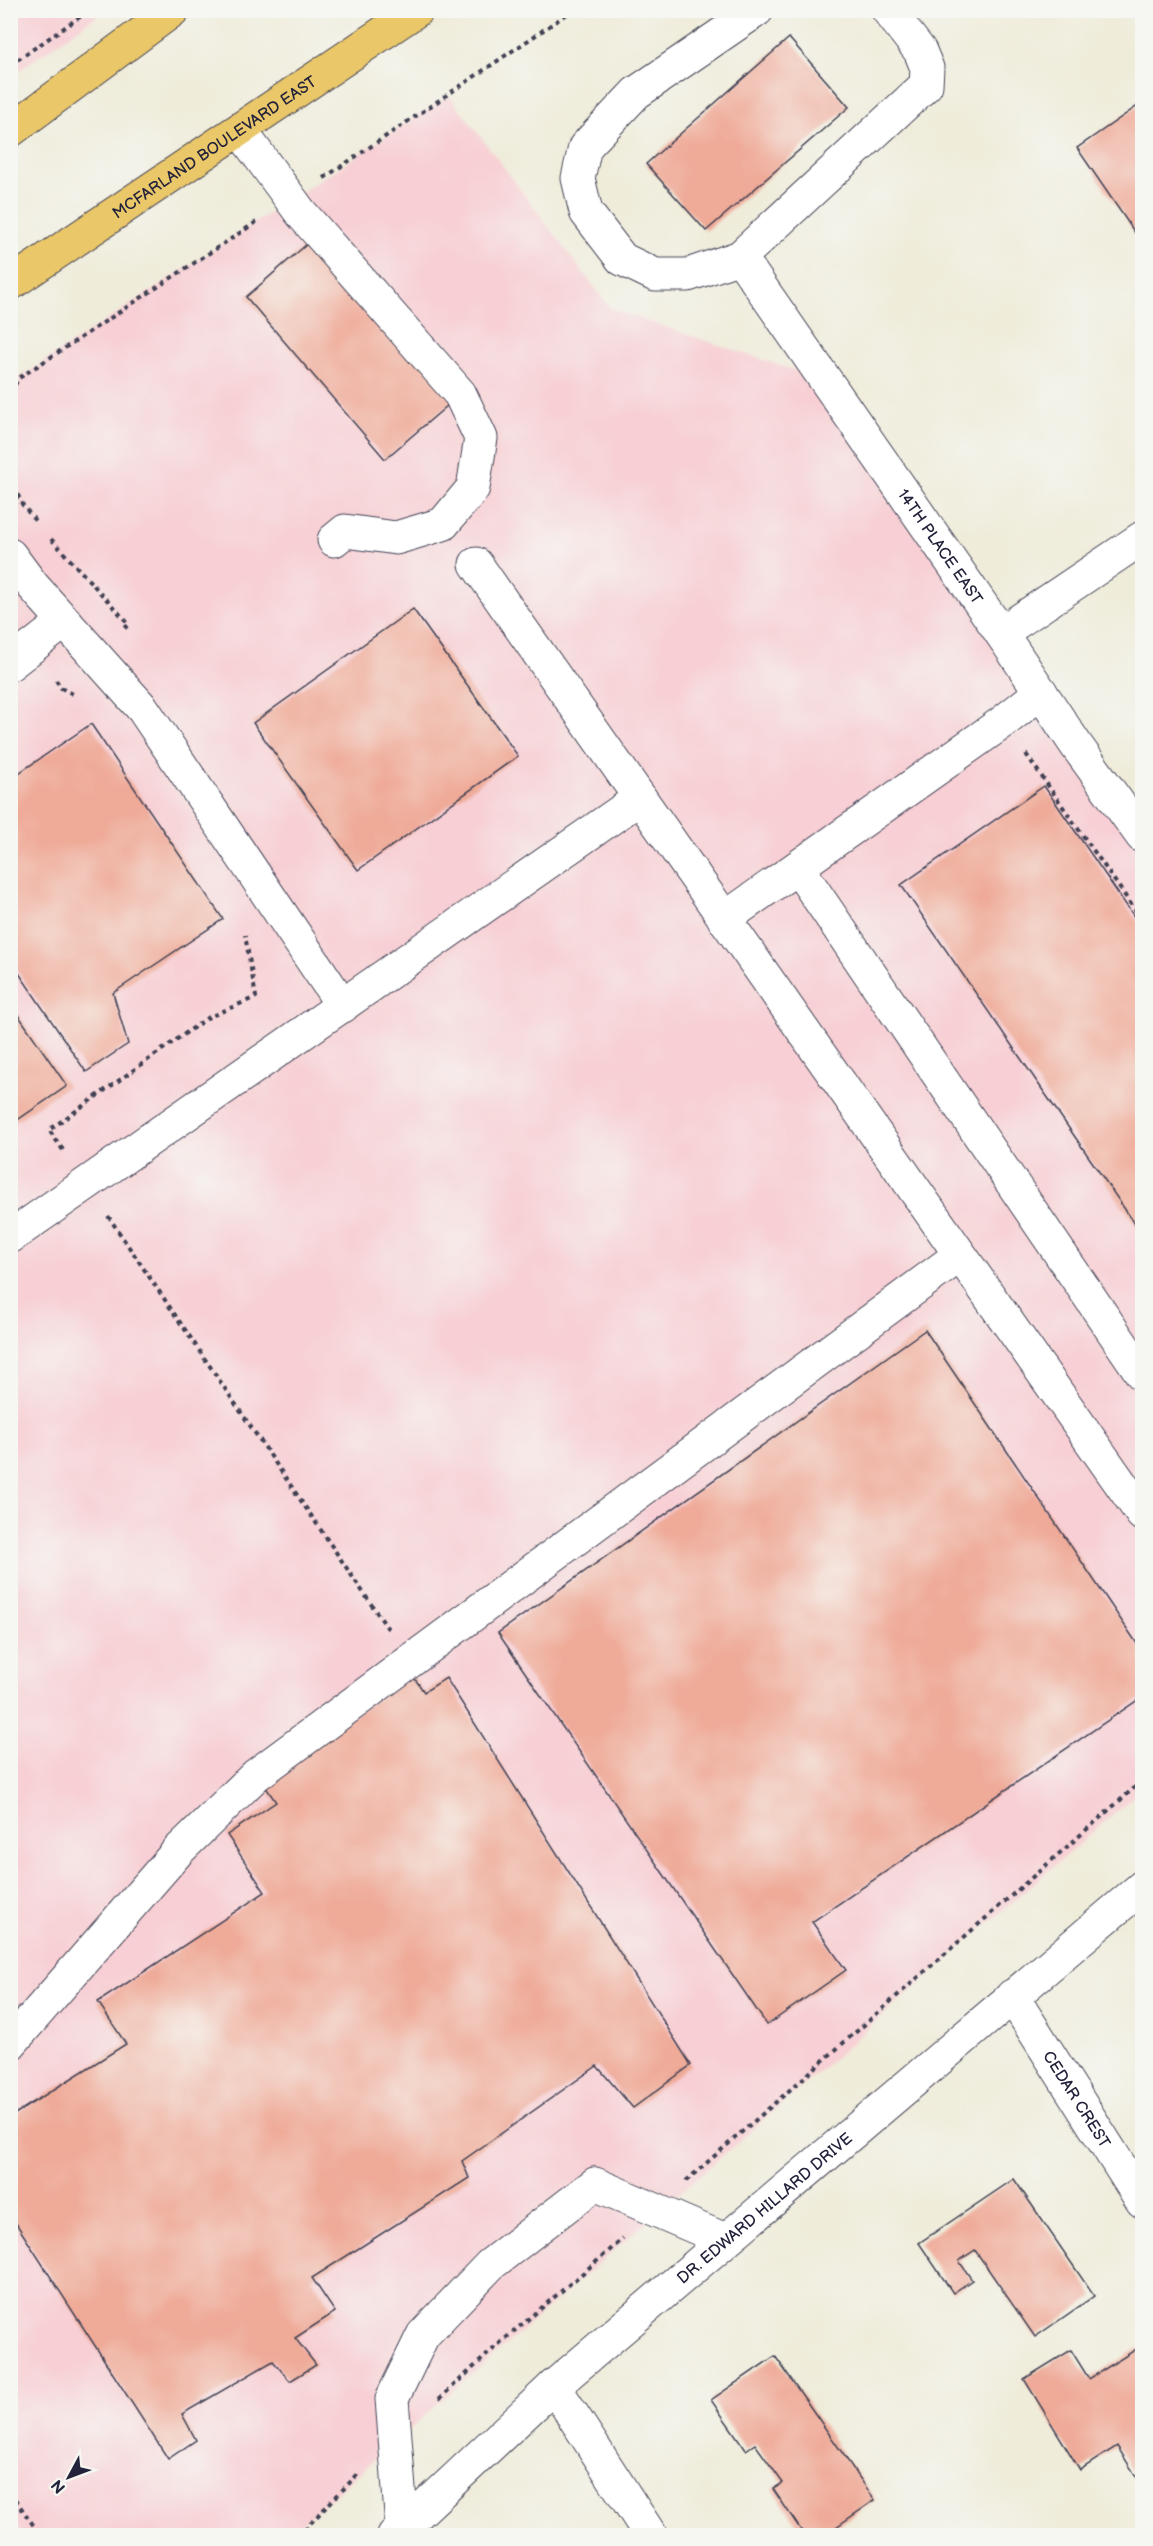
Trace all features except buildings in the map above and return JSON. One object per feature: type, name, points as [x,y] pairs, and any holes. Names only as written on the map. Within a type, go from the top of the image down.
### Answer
[{"type":"highway","points":[[10,131],[173,10]]},
{"type":"highway","name":"MCFARLAND BOULEVARD EAST","points":[[13,285],[417,10]]},
{"type":"highway","points":[[10,152],[84,78]]},
{"type":"street","points":[[757,10],[636,93],[585,147],[578,178],[585,212],[622,259],[655,275],[688,275],[740,257],[926,85],[927,68],[920,51],[888,10]]},
{"type":"street","points":[[240,130],[301,213],[460,394],[481,438],[473,488],[443,524],[396,537],[345,531],[334,540]]},
{"type":"street","name":"14TH PLACE EAST","points":[[740,257],[1076,745],[1143,836]]},
{"type":"street","points":[[1001,633],[1143,538]]},
{"type":"street","points":[[10,555],[33,586],[143,709],[342,1006]]},
{"type":"street","points":[[476,564],[960,1255],[1132,1476],[1143,1514]]},
{"type":"street","points":[[10,664],[65,621]]},
{"type":"street","points":[[724,919],[1003,722],[1041,692]]},
{"type":"street","points":[[10,1237],[640,798]]},
{"type":"street","points":[[798,868],[1143,1374]]},
{"type":"street","points":[[10,2044],[179,1850],[256,1775],[960,1255]]},
{"type":"street","name":"DR. EDWARD HILLARD DRIVE","points":[[398,2532],[554,2386],[1143,1887]]},
{"type":"street","name":"CEDAR CREST","points":[[1012,1996],[1143,2200]]},
{"type":"street","points":[[398,2532],[392,2399],[423,2335],[490,2265],[595,2184],[725,2240]]},
{"type":"street","points":[[554,2386],[651,2535]]},
{"type":"path","points":[[10,65],[90,10]]},
{"type":"path","points":[[1003,722],[1143,920]]},
{"type":"path","points":[[1143,740],[1139,745],[1143,750]]},
{"type":"path","points":[[713,2157],[1143,1781]]},
{"type":"path","points":[[500,2343],[603,2258]]},
{"type":"path","points":[[298,2535],[346,2485]]},
{"type":"path","points":[[10,2492],[41,2535]]},
{"type":"shaded area","points":[[11,10],[103,10],[103,11],[11,76]]},
{"type":"shaded area","points":[[449,95],[611,309],[833,383],[1142,836],[1142,1789],[288,2535],[22,2535],[11,2519],[10,384]]}]
